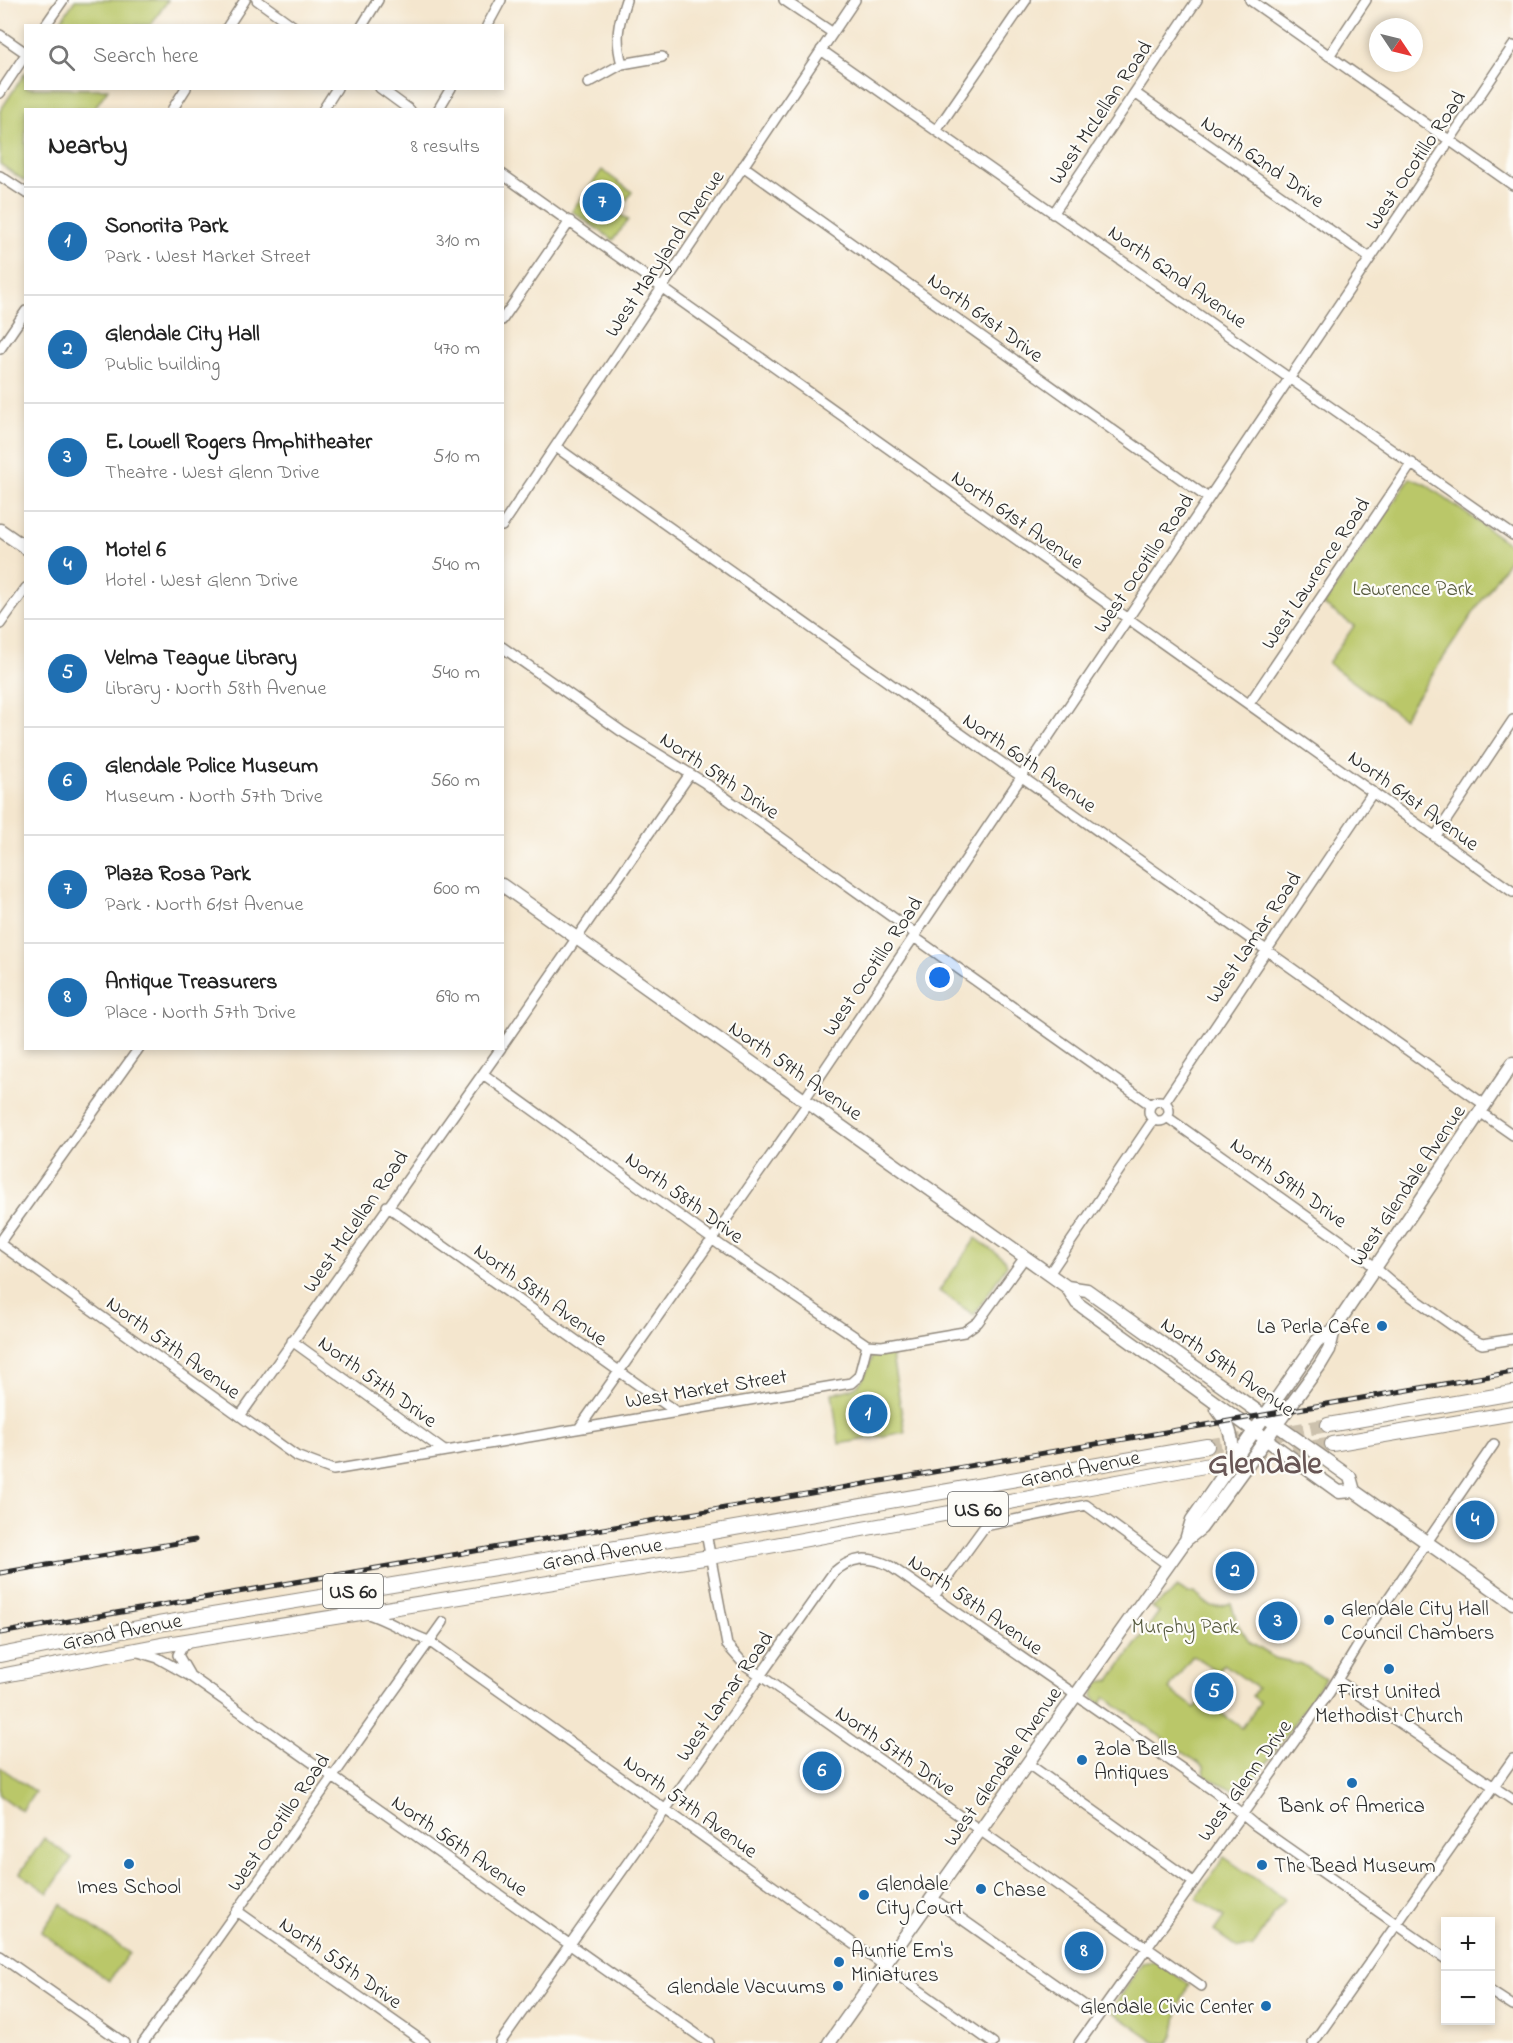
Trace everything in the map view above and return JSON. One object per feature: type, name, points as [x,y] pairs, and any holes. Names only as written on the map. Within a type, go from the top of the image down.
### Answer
[{"type":"highway","points":[[1328,1425],[1513,1393]]},
{"type":"highway","points":[[1332,1444],[1513,1413]]},
{"type":"highway","name":"Grand Avenue","points":[[0,1655],[158,1624],[706,1533],[1207,1446]]},
{"type":"highway","name":"Grand Avenue","points":[[0,1676],[196,1639],[710,1557],[1210,1465]]},
{"type":"main road","points":[[0,530],[24,547]]},
{"type":"main road","name":"North 59th Avenue","points":[[504,886],[1049,1274],[1068,1287],[1086,1290],[1265,1415],[1350,1477],[1354,1491],[1513,1603]]},
{"type":"main road","name":"West Glendale Avenue","points":[[829,2043],[1186,1540],[1201,1528],[1277,1425],[1329,1350],[1334,1329],[1513,1063]]},
{"type":"main road","name":"North 59th Avenue","points":[[1068,1287],[1077,1303],[1339,1492],[1354,1491]]},
{"type":"main road","name":"West Glendale Avenue","points":[[1186,1540],[1192,1520],[1265,1415],[1317,1341],[1334,1329]]},
{"type":"main road","points":[[1192,1386],[1216,1408],[1230,1430],[1232,1449],[1227,1470]]},
{"type":"street","points":[[46,24],[63,0]]},
{"type":"street","points":[[229,24],[245,0]]},
{"type":"street","points":[[257,0],[290,24]]},
{"type":"street","points":[[363,24],[378,0]]},
{"type":"street","points":[[489,24],[501,0]]},
{"type":"street","points":[[622,64],[616,43],[617,28],[626,0]]},
{"type":"street","points":[[783,0],[832,33]]},
{"type":"street","name":"West Maryland Avenue","points":[[504,523],[855,0]]},
{"type":"street","points":[[936,131],[1026,0]]},
{"type":"street","name":"West McLellan Road","points":[[1053,214],[1197,0]]},
{"type":"street","points":[[1250,0],[1513,185]]},
{"type":"street","points":[[1329,56],[1366,0]]},
{"type":"street","points":[[0,35],[24,53]]},
{"type":"street","name":"West Ocotillo Road","points":[[580,1427],[806,1101],[1513,46]]},
{"type":"street","name":"North 62nd Avenue","points":[[821,50],[1513,535]]},
{"type":"street","points":[[0,93],[24,57]]},
{"type":"street","points":[[588,83],[622,64],[662,57]]},
{"type":"street","points":[[173,108],[185,90]]},
{"type":"street","points":[[324,108],[336,90]]},
{"type":"street","points":[[383,90],[407,108]]},
{"type":"street","points":[[439,108],[450,90]]},
{"type":"street","name":"North 62nd Drive","points":[[1135,93],[1370,258]]},
{"type":"street","name":"North 61st Drive","points":[[744,166],[1208,498]]},
{"type":"street","name":"North 61st Avenue","points":[[504,175],[1513,892]]},
{"type":"street","points":[[0,176],[24,193]]},
{"type":"street","points":[[504,317],[570,221]]},
{"type":"street","points":[[0,349],[24,314]]},
{"type":"street","name":"North 60th Avenue","points":[[556,447],[1266,950],[1482,1109],[1513,1135]]},
{"type":"street","name":"West Lawrence Road","points":[[1249,704],[1412,463]]},
{"type":"street","points":[[0,624],[24,591]]},
{"type":"street","name":"North 59th Drive","points":[[504,648],[621,731],[690,774],[1151,1105]]},
{"type":"street","points":[[1435,837],[1513,720]]},
{"type":"street","name":"West McLellan Road","points":[[504,1044],[690,774]]},
{"type":"street","name":"West Lamar Road","points":[[1164,1102],[1373,792]]},
{"type":"street","points":[[0,1243],[138,1050]]},
{"type":"street","name":"West McLellan Road","points":[[240,1416],[500,1050]]},
{"type":"street","name":"North 58th Drive","points":[[483,1074],[867,1345]]},
{"type":"street","points":[[1159,1101],[1164,1102],[1169,1109],[1167,1117],[1162,1120],[1154,1119],[1150,1114],[1151,1105],[1159,1101]]},
{"type":"street","name":"North 59th Drive","points":[[1167,1117],[1476,1342],[1490,1344],[1513,1339]]},
{"type":"street","points":[[1049,1274],[1154,1119]]},
{"type":"street","name":"North 58th Avenue","points":[[387,1206],[675,1412]]},
{"type":"street","name":"North 57th Avenue","points":[[0,1243],[307,1462],[333,1470]]},
{"type":"street","points":[[867,1345],[882,1346],[964,1332],[978,1322],[1025,1257]]},
{"type":"street","name":"North 57th Drive","points":[[292,1341],[443,1450]]},
{"type":"street","name":"West Market Street","points":[[333,1470],[850,1383],[859,1376],[867,1345]]},
{"type":"street","name":"West Glenn Drive","points":[[1079,2043],[1337,1680],[1494,1444]]},
{"type":"street","points":[[934,1596],[985,1526],[1086,1505],[1168,1565]]},
{"type":"street","name":"North 57th Drive","points":[[706,1533],[727,1645],[738,1659],[1201,1986]]},
{"type":"street","name":"West Lamar Road","points":[[500,2043],[833,1573],[848,1563],[862,1558]]},
{"type":"street","name":"North 58th Avenue","points":[[862,1558],[876,1560],[890,1566],[934,1596],[1441,1956]]},
{"type":"street","name":"North 57th Avenue","points":[[361,1612],[391,1621],[413,1636],[429,1641],[993,2043]]},
{"type":"street","name":"West Ocotillo Road","points":[[143,2043],[443,1622]]},
{"type":"street","points":[[190,1676],[178,1655],[182,1647],[196,1639]]},
{"type":"street","name":"North 56th Avenue","points":[[131,1650],[158,1658],[190,1676],[709,2043]]},
{"type":"street","points":[[1337,1680],[1513,1800]]},
{"type":"street","points":[[1313,2043],[1513,1759]]},
{"type":"street","points":[[1028,1763],[1193,1882]]},
{"type":"street","points":[[932,1898],[1098,2015]]},
{"type":"street","name":"North 55th Drive","points":[[237,1911],[425,2043]]},
{"type":"street","points":[[0,1956],[124,2043]]},
{"type":"street","points":[[1495,1994],[1513,2006]]},
{"type":"green space","points":[[75,0],[168,0],[152,24],[59,24]]},
{"type":"green space","points":[[24,75],[24,90],[107,90],[95,108],[24,108],[24,180],[0,164],[0,111]]},
{"type":"green space","points":[[602,170],[632,192],[618,213],[628,220],[613,240],[572,211]]},
{"type":"green space","name":"Lawrence Park","points":[[1410,478],[1425,484],[1513,547],[1513,554],[1403,718],[1328,663],[1354,626],[1324,605]]},
{"type":"green space","points":[[976,1238],[1005,1260],[1007,1265],[974,1315],[939,1291]]},
{"type":"green space","points":[[891,1351],[905,1432],[839,1444],[832,1393],[849,1390],[859,1384],[872,1357]]},
{"type":"green space","name":"Murphy Park","points":[[1177,1587],[1188,1594],[1194,1593],[1213,1607],[1231,1603],[1237,1623],[1249,1642],[1275,1658],[1302,1664],[1325,1679],[1247,1791],[1241,1794],[1205,1776],[1204,1767],[1180,1750],[1175,1757],[1165,1749],[1165,1740],[1105,1697],[1101,1704],[1093,1697],[1094,1690],[1100,1682],[1110,1680],[1159,1612],[1152,1607],[1170,1595]],"holes":[[[1193,1655],[1218,1672],[1224,1664],[1257,1688],[1252,1696],[1260,1702],[1242,1728],[1202,1700],[1195,1708],[1169,1689]]]},
{"type":"green space","points":[[0,1767],[35,1792],[22,1811],[0,1795]]},
{"type":"green space","points":[[44,1838],[72,1858],[48,1893],[20,1873]]},
{"type":"green space","points":[[1224,1857],[1284,1899],[1252,1948],[1238,1948],[1214,1931],[1224,1917],[1196,1898]]},
{"type":"green space","points":[[61,1904],[129,1953],[109,1981],[41,1932]]},
{"type":"green space","points":[[1155,1961],[1189,1984],[1178,2009],[1174,2034],[1169,2043],[1157,2043],[1111,2011],[1142,1963]]},
{"type":"tunnel","points":[[1207,1446],[1328,1425]]},
{"type":"tunnel","points":[[1210,1465],[1332,1444]]},
{"type":"railway","points":[[0,1633],[1513,1372]]},
{"type":"railway","points":[[0,1573],[195,1540]]},
{"type":"place","name":"Plaza Rosa Park","points":[[602,202]]},
{"type":"place","name":"La Perla Cafe","points":[[1382,1326]]},
{"type":"place","name":"Sonorita Park","points":[[868,1414]]},
{"type":"place","name":"Motel 6","points":[[1475,1520]]},
{"type":"place","name":"Glendale City Hall","points":[[1235,1571]]},
{"type":"place","name":"Glendale City Hall Council Chambers","points":[[1329,1620]]},
{"type":"place","name":"E. Lowell Rogers Amphitheater","points":[[1278,1621]]},
{"type":"place","name":"First United Methodist Church","points":[[1389,1669]]},
{"type":"place","name":"Velma Teague Library","points":[[1214,1692]]},
{"type":"place","name":"Zola Bells Antiques","points":[[1082,1760]]},
{"type":"place","name":"Glendale Police Museum","points":[[822,1771]]},
{"type":"place","name":"Bank of America","points":[[1352,1783]]},
{"type":"place","name":"Imes School","points":[[129,1864]]},
{"type":"place","name":"The Bead Museum","points":[[1262,1865]]},
{"type":"place","name":"Chase","points":[[981,1889]]},
{"type":"place","name":"Glendale City Court","points":[[864,1895]]},
{"type":"place","name":"Antique Treasurers","points":[[1084,1951]]},
{"type":"place","name":"Auntie Em's Miniatures","points":[[839,1962]]},
{"type":"place","name":"Glendale Vacuums","points":[[838,1986]]},
{"type":"place","name":"Glendale Civic Center","points":[[1266,2006]]},
{"type":"district","name":"Glendale","points":[[1265,1461]]}]
